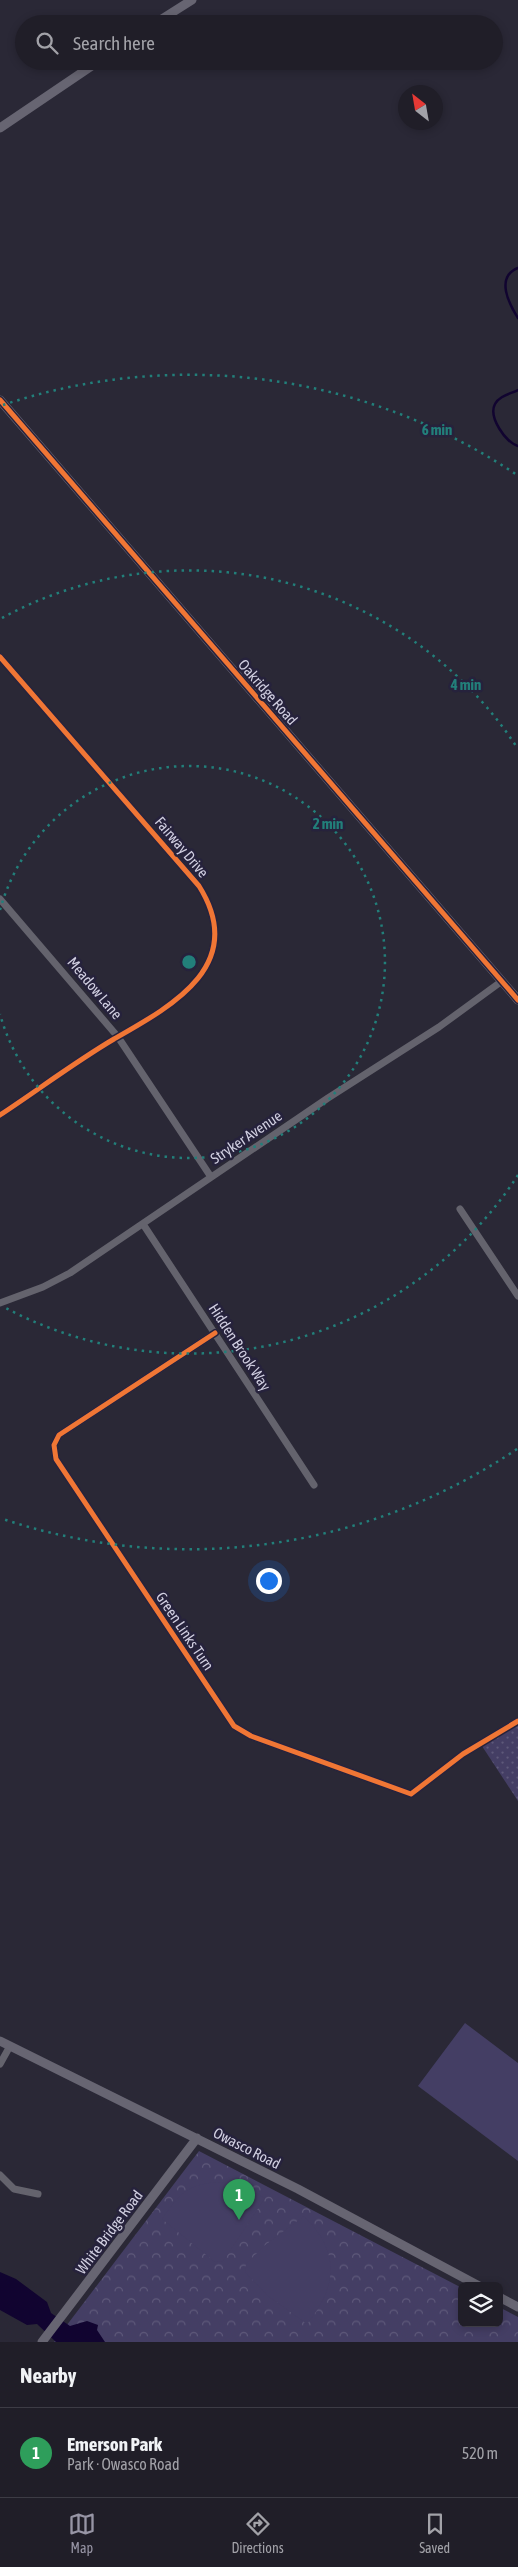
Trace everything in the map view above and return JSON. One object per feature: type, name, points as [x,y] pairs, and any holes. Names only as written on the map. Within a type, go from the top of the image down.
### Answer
[{"type":"street","points":[[168,15],[192,0]]},
{"type":"street","points":[[0,128],[85,70]]},
{"type":"street","name":"Oakridge Road","points":[[0,400],[518,1000]]},
{"type":"street","name":"Fairway Drive","points":[[0,657],[190,874],[205,896],[212,911],[216,928],[215,945],[206,968],[200,977],[174,1001],[0,1115]]},
{"type":"street","name":"Meadow Lane","points":[[0,899],[118,1037],[211,1177]]},
{"type":"street","name":"Stryker Avenue","points":[[0,1303],[54,1282],[446,1022],[502,981]]},
{"type":"street","points":[[460,1209],[518,1296]]},
{"type":"street","name":"Hidden Brook Way","points":[[142,1224],[314,1485]]},
{"type":"street","name":"Green Links Turn","points":[[214,1333],[59,1435],[54,1445],[56,1459],[234,1726],[251,1736],[411,1794],[463,1754],[518,1721]]},
{"type":"street","name":"Owasco Road","points":[[0,2041],[197,2138],[471,2282]]},
{"type":"street","points":[[0,2064],[10,2046]]},
{"type":"street","name":"White Bridge Road","points":[[42,2342],[197,2138]]},
{"type":"street","points":[[0,2175],[14,2188],[38,2194]]},
{"type":"street","points":[[503,2299],[518,2307]]},
{"type":"green space","points":[[518,1717],[518,1801],[480,1743]]},
{"type":"green space","points":[[465,2023],[518,2063],[518,2161],[418,2086]]},
{"type":"green space","points":[[199,2151],[458,2286],[458,2327],[503,2327],[503,2309],[518,2317],[518,2342],[54,2342]]},
{"type":"green space","points":[[220,2182],[236,2185],[265,2198],[223,2261],[215,2262],[162,2219],[185,2192],[200,2185]]},
{"type":"green space","points":[[304,2216],[316,2229],[324,2243],[331,2269],[325,2296],[307,2324],[268,2296],[245,2272],[246,2264],[264,2246]]},
{"type":"shaded area","points":[[0,2272],[16,2279],[47,2302],[51,2313],[70,2326],[87,2321],[98,2325],[97,2330],[105,2342],[56,2342],[37,2324],[27,2325],[0,2310]]},
{"type":"waterway","points":[[518,268],[511,272],[506,284],[508,298],[518,318]]},
{"type":"waterway","points":[[518,390],[499,399],[493,409],[499,429],[508,440],[518,446]]},
{"type":"cycle path","points":[[0,400],[518,1000]]},
{"type":"cycle path","points":[[0,657],[199,886],[212,914],[215,938],[209,960],[197,979],[180,996],[159,1012],[85,1057],[0,1115]]},
{"type":"cycle path","points":[[215,1333],[59,1435],[54,1445],[56,1459],[234,1726],[251,1736],[411,1794],[463,1754],[518,1721]]},
{"type":"place","name":"Emerson Park","points":[[239,2220]]}]
